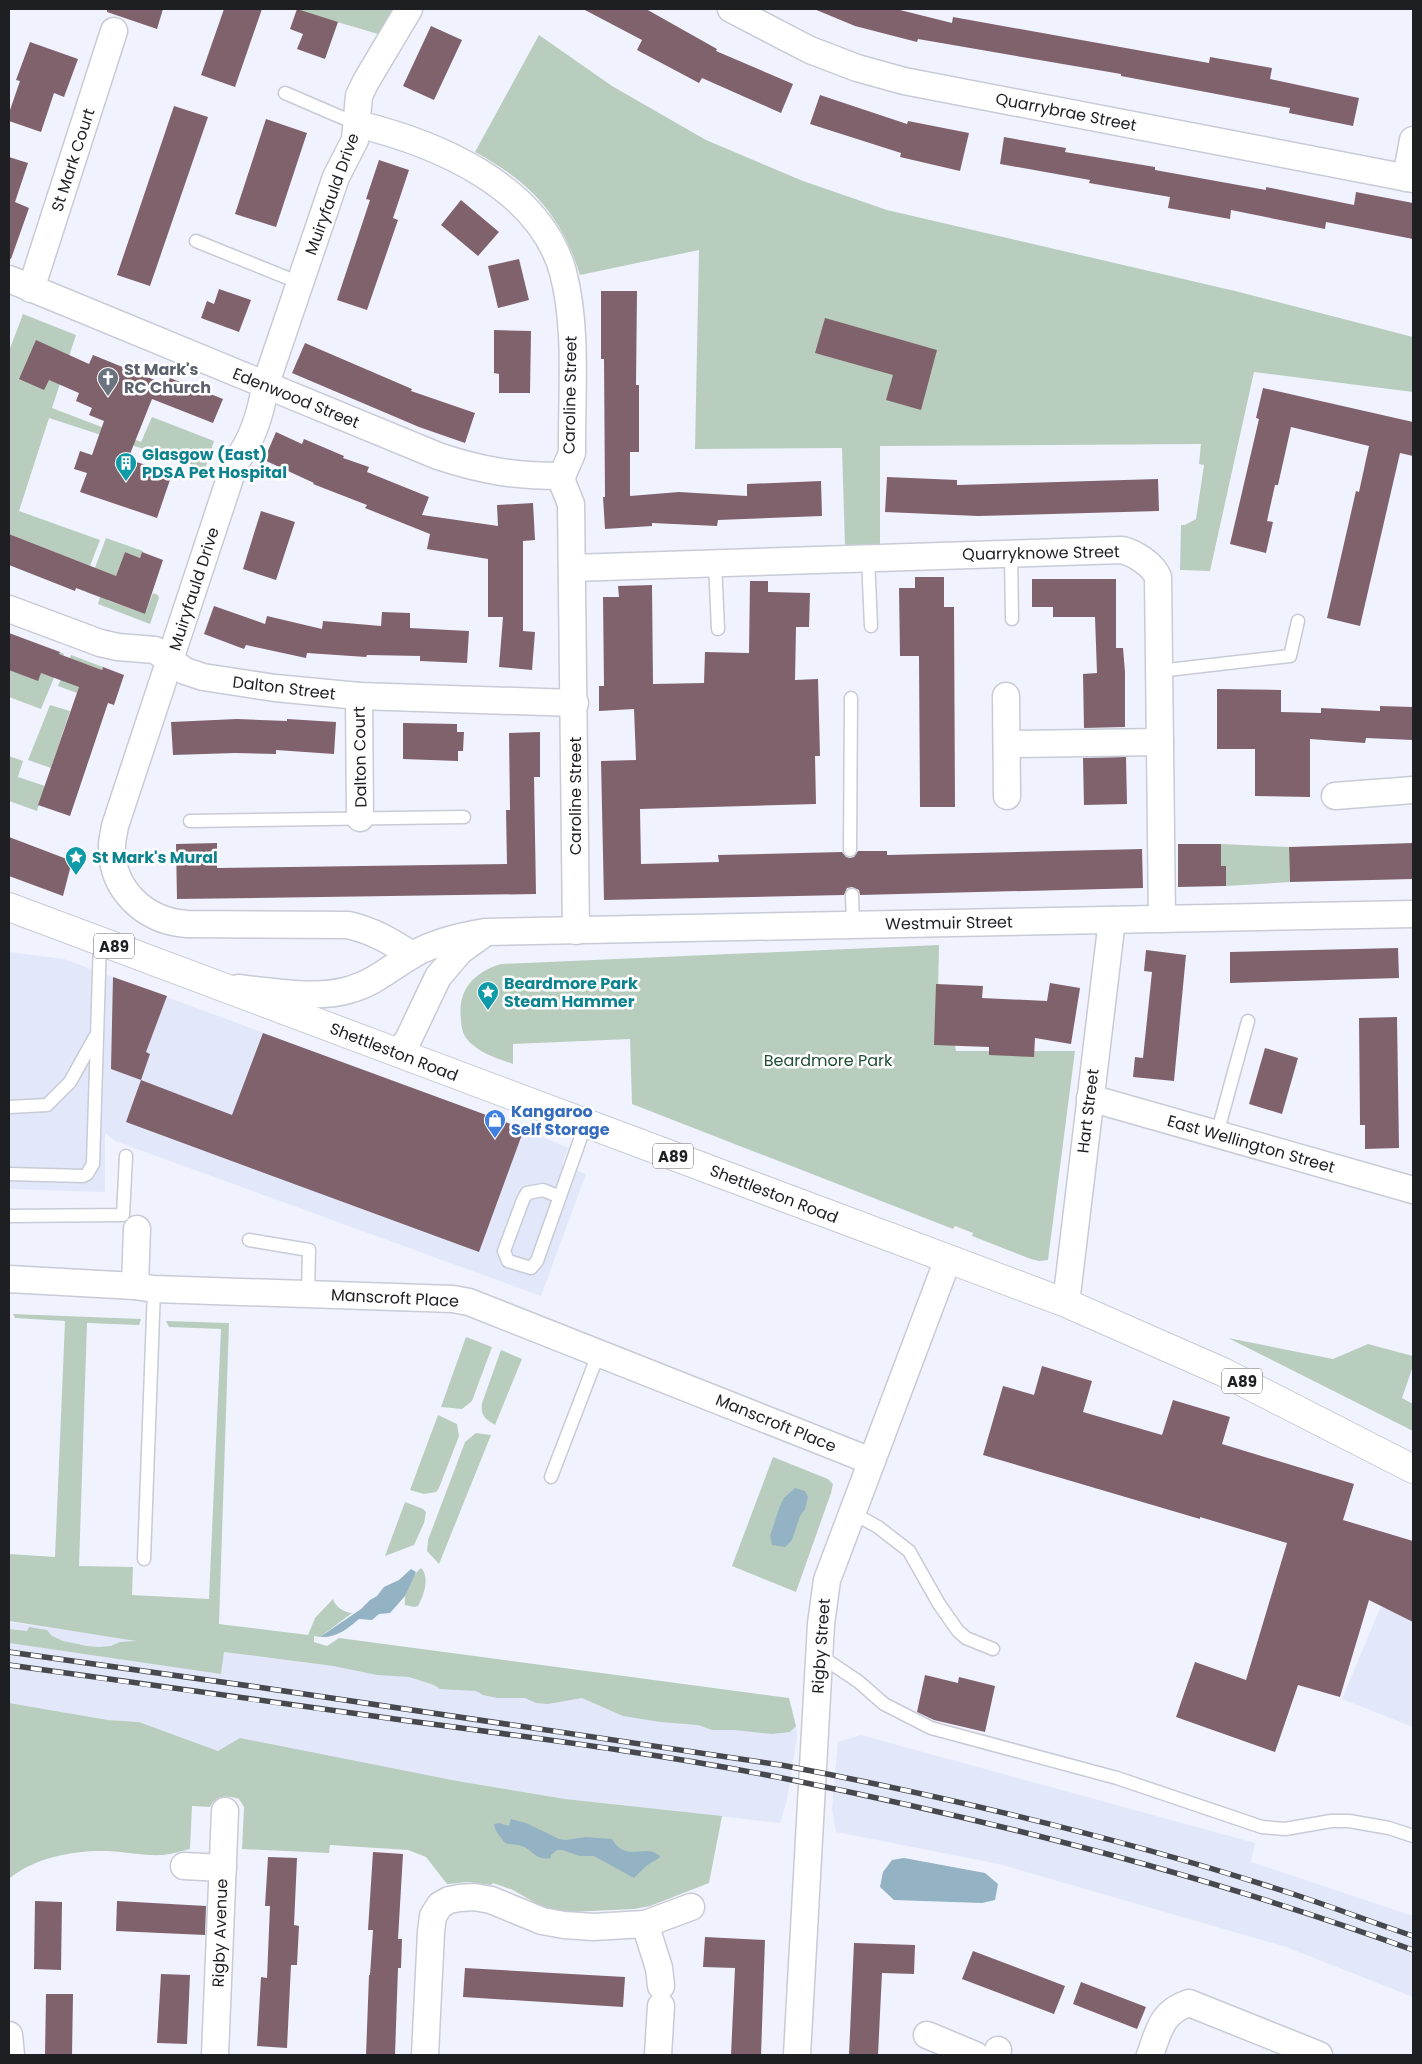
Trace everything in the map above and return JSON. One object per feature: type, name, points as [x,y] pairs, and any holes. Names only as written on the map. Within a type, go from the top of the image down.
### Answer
[{"type":"main road","name":"Shettleston Road","points":[[9,907],[1066,1304],[1223,1372],[1413,1469]]},
{"type":"street","name":"Muiryfauld Drive","points":[[409,9],[365,83],[360,96],[355,140],[336,177],[265,386],[259,412],[247,445],[235,463],[115,826],[112,846],[114,864],[127,894],[147,913],[171,923],[348,926],[367,929],[381,935],[412,955]]},
{"type":"street","name":"Quarrybrae Street","points":[[730,9],[810,50],[857,68],[904,81],[1410,179]]},
{"type":"street","name":"St Mark Court","points":[[20,284],[114,31]]},
{"type":"street","name":"Caroline Street","points":[[357,124],[389,131],[464,163],[512,194],[544,232],[562,271],[571,318],[572,447],[569,461],[562,476],[571,504],[575,703],[576,931]]},
{"type":"street","points":[[1410,179],[1413,140]]},
{"type":"street","name":"Edenwood Street","points":[[20,284],[438,456],[474,468],[509,475],[562,476]]},
{"type":"street","name":"Quarryknowe Street","points":[[572,568],[1122,550],[1130,552],[1156,572],[1158,577],[1162,919]]},
{"type":"street","name":"Dalton Street","points":[[9,609],[100,643],[118,647],[155,650],[171,659],[186,671],[203,677],[275,688],[359,696],[575,703]]},
{"type":"street","name":"Dalton Court","points":[[359,696],[360,818]]},
{"type":"street","points":[[1006,696],[1007,796]]},
{"type":"street","points":[[1007,744],[1160,742]]},
{"type":"street","points":[[1335,796],[1413,790]]},
{"type":"street","name":"Westmuir Street","points":[[220,986],[273,992],[334,993],[367,984],[412,955],[450,939],[485,932],[1413,914]]},
{"type":"street","name":"Hart Street","points":[[1066,1304],[1112,920]]},
{"type":"street","points":[[398,1053],[408,1040],[443,970],[460,951],[485,932]]},
{"type":"street","name":"East Wellington Street","points":[[1090,1098],[1413,1190]]},
{"type":"street","points":[[136,1229],[145,1287]]},
{"type":"street","name":"Rigby Street","points":[[797,2055],[819,1654],[827,1580],[851,1512],[948,1259]]},
{"type":"street","name":"Manscroft Place","points":[[9,1279],[145,1287],[453,1299],[469,1302],[871,1461]]},
{"type":"street","name":"Rigby Avenue","points":[[215,2055],[225,1811]]},
{"type":"street","points":[[184,1866],[223,1868]]},
{"type":"street","points":[[424,2055],[430,1932],[433,1916],[444,1902],[474,1897],[491,1900],[542,1921],[593,1927],[645,1924],[690,1907]]},
{"type":"street","points":[[645,1924],[659,1968],[661,1996],[658,2055]]},
{"type":"street","points":[[1150,2055],[1167,2015],[1172,2010],[1189,2003],[1318,2055]]},
{"type":"street","points":[[9,2035],[11,2055]]},
{"type":"street","points":[[927,2036],[990,2054]]},
{"type":"lane","points":[[285,93],[357,124]]},
{"type":"lane","points":[[196,241],[300,283]]},
{"type":"lane","points":[[1011,554],[1012,619]]},
{"type":"lane","points":[[868,558],[871,626]]},
{"type":"lane","points":[[715,563],[718,630]]},
{"type":"lane","points":[[1159,670],[1290,656],[1298,621]]},
{"type":"lane","points":[[850,850],[851,698]]},
{"type":"lane","points":[[190,821],[464,817]]},
{"type":"lane","points":[[852,896],[853,925]]},
{"type":"lane","points":[[9,1174],[83,1176],[87,1174],[93,1164],[100,941]]},
{"type":"lane","points":[[1217,1134],[1248,1021]]},
{"type":"lane","points":[[9,1107],[47,1106],[70,1082],[97,1034]]},
{"type":"lane","points":[[560,1196],[543,1190],[527,1193],[504,1252],[508,1262],[531,1268],[535,1265],[556,1205],[560,1196],[586,1123]]},
{"type":"lane","points":[[9,1216],[123,1215],[126,1156]]},
{"type":"lane","points":[[249,1240],[309,1250],[308,1294]]},
{"type":"lane","points":[[144,1560],[145,1287]]},
{"type":"lane","points":[[551,1477],[599,1352]]},
{"type":"lane","points":[[851,1512],[878,1527],[909,1551],[939,1604],[958,1631],[966,1638],[993,1649]]},
{"type":"lane","points":[[819,1654],[859,1682],[884,1704],[931,1728],[1117,1778],[1262,1827],[1285,1829],[1324,1822],[1349,1821],[1389,1828],[1413,1836]]},
{"type":"shaded area","points":[[9,952],[64,959],[524,1129],[568,1148],[562,1165],[586,1174],[541,1296],[115,1141],[105,1133],[105,1192],[9,1189]]},
{"type":"shaded area","points":[[795,1488],[805,1491],[808,1497],[805,1509],[800,1516],[792,1540],[785,1547],[772,1545],[770,1536],[780,1506],[784,1498]]},
{"type":"shaded area","points":[[411,1569],[416,1572],[405,1596],[390,1613],[379,1614],[372,1620],[359,1619],[337,1634],[320,1637],[361,1609],[377,1596],[384,1587],[399,1580]]},
{"type":"shaded area","points":[[1381,1606],[1413,1621],[1413,1727],[1342,1699]]},
{"type":"shaded area","points":[[9,1622],[140,1641],[796,1726],[797,1736],[787,1800],[780,1823],[565,1799],[457,1781],[218,1751],[139,1722],[108,1720],[9,1703]]},
{"type":"shaded area","points":[[861,1735],[1255,1843],[1251,1862],[1413,1916],[1413,1997],[1286,1947],[999,1864],[836,1832],[832,1809],[838,1742]]},
{"type":"shaded area","points":[[511,1819],[526,1823],[559,1839],[566,1840],[586,1837],[612,1839],[624,1850],[630,1852],[654,1852],[660,1856],[634,1878],[594,1856],[580,1856],[557,1850],[551,1855],[551,1858],[546,1859],[535,1855],[522,1846],[505,1843],[496,1831],[494,1824],[499,1823],[509,1826]]},
{"type":"shaded area","points":[[904,1858],[985,1873],[998,1884],[995,1900],[982,1903],[894,1900],[880,1887],[883,1872],[892,1860]]},
{"type":"green space","points":[[293,9],[393,9],[378,34]]},
{"type":"green space","points":[[539,35],[612,86],[706,140],[803,181],[887,210],[1235,291],[1413,337],[1413,392],[1254,372],[1210,571],[1180,570],[1181,525],[1196,519],[1204,465],[1199,464],[1201,444],[880,446],[880,546],[845,547],[842,448],[695,449],[699,250],[580,275],[563,234],[541,202],[512,175],[475,152]]},
{"type":"green space","points":[[23,314],[76,335],[52,408],[141,442],[152,417],[214,441],[205,469],[49,418],[19,511],[100,540],[90,566],[9,534],[9,351]]},
{"type":"green space","points":[[106,538],[143,551],[140,558],[125,552],[107,600],[145,614],[153,593],[158,595],[159,598],[150,624],[98,604],[100,597],[86,592]]},
{"type":"green space","points":[[17,636],[24,639],[41,673],[51,676],[60,652],[64,654],[41,709],[9,697],[9,658]]},
{"type":"green space","points":[[71,655],[103,667],[102,670],[86,664],[77,693],[58,686]]},
{"type":"green space","points":[[50,705],[70,711],[51,768],[28,760]]},
{"type":"green space","points":[[9,756],[23,761],[18,777],[45,786],[37,811],[9,801]]},
{"type":"green space","points":[[1221,844],[1289,847],[1290,882],[1226,886],[1226,867],[1221,866]]},
{"type":"green space","name":"Beardmore Park","points":[[939,945],[937,1044],[955,1045],[956,1051],[1075,1051],[1048,1260],[1039,1261],[1031,1259],[972,1236],[973,1233],[955,1226],[953,1229],[632,1104],[630,1039],[513,1044],[513,1064],[476,1048],[466,1038],[461,1025],[460,1009],[469,984],[475,977],[491,967],[501,964]]},
{"type":"green space","points":[[13,1314],[141,1319],[139,1325],[87,1323],[79,1566],[133,1567],[132,1595],[209,1599],[221,1329],[169,1327],[166,1321],[229,1323],[219,1624],[308,1635],[315,1618],[333,1599],[341,1609],[352,1613],[320,1637],[314,1636],[314,1642],[327,1646],[339,1638],[789,1698],[796,1726],[790,1732],[772,1734],[712,1730],[698,1725],[660,1722],[623,1716],[582,1698],[548,1704],[536,1703],[525,1698],[497,1698],[483,1695],[476,1691],[440,1689],[434,1685],[409,1677],[377,1675],[333,1666],[224,1652],[221,1674],[9,1643],[9,1629],[27,1631],[29,1627],[47,1630],[52,1636],[63,1641],[87,1646],[111,1646],[120,1642],[136,1641],[9,1621],[9,1554],[55,1557],[65,1321],[15,1318]]},
{"type":"green space","points":[[466,1337],[492,1347],[472,1401],[462,1409],[441,1407]]},
{"type":"green space","points":[[1228,1338],[1333,1359],[1368,1344],[1413,1356],[1413,1366],[1402,1398],[1413,1404],[1413,1431]]},
{"type":"green space","points":[[501,1350],[522,1359],[495,1425],[484,1416],[482,1403]]},
{"type":"green space","points":[[438,1415],[457,1424],[459,1436],[439,1488],[436,1492],[424,1494],[410,1490]]},
{"type":"green space","points":[[476,1433],[491,1435],[439,1564],[427,1551],[428,1540],[465,1442]]},
{"type":"green space","points":[[773,1457],[828,1479],[833,1484],[796,1592],[732,1566]]},
{"type":"green space","points":[[405,1502],[426,1512],[424,1523],[414,1545],[385,1556]]},
{"type":"green space","points":[[421,1568],[426,1581],[420,1602],[418,1606],[414,1607],[405,1605],[405,1596],[409,1585],[414,1575]]},
{"type":"green space","points":[[9,1703],[108,1720],[139,1722],[218,1751],[240,1738],[457,1781],[565,1799],[722,1816],[709,1883],[650,1906],[634,1909],[571,1912],[546,1909],[513,1890],[493,1883],[491,1885],[468,1882],[447,1884],[426,1857],[408,1850],[330,1845],[329,1853],[242,1849],[244,1807],[239,1799],[230,1797],[222,1797],[215,1800],[210,1807],[192,1806],[190,1849],[163,1855],[96,1851],[56,1856],[31,1865],[9,1879]]},
{"type":"building","points":[[107,9],[163,9],[157,29],[107,12]]},
{"type":"building","points":[[224,9],[262,9],[235,87],[201,75]]},
{"type":"building","points":[[297,9],[338,22],[325,59],[297,49],[303,34],[290,29]]},
{"type":"building","points":[[583,9],[646,9],[717,49],[716,51],[793,84],[781,113],[702,78],[699,83],[637,50],[642,40]]},
{"type":"building","points":[[814,9],[896,9],[952,23],[953,17],[1209,63],[1210,57],[1272,68],[1270,79],[1359,98],[1353,126],[1289,113],[1290,108],[1121,76],[1121,74],[918,39],[917,42],[855,26]]},
{"type":"building","points":[[431,26],[462,40],[434,100],[403,86]]},
{"type":"building","points":[[30,42],[78,59],[64,97],[54,93],[41,132],[9,121],[9,113],[20,81],[16,80]]},
{"type":"building","points":[[820,95],[907,124],[908,121],[969,133],[960,171],[900,157],[901,153],[810,124]]},
{"type":"building","points":[[174,106],[208,117],[150,286],[117,275]]},
{"type":"building","points":[[266,119],[307,133],[276,227],[235,214]]},
{"type":"building","points":[[1004,137],[1066,148],[1065,152],[1155,167],[1155,170],[1266,190],[1266,187],[1354,205],[1356,192],[1413,203],[1413,239],[1326,222],[1325,229],[1231,210],[1230,219],[1168,208],[1170,197],[1089,183],[1090,180],[1000,164]]},
{"type":"building","points":[[9,157],[28,163],[15,202],[29,208],[11,259],[9,258]]},
{"type":"building","points":[[379,160],[409,170],[393,218],[398,220],[367,310],[337,300],[370,200],[366,199]]},
{"type":"building","points":[[461,200],[499,232],[478,256],[441,225]]},
{"type":"building","points":[[519,259],[529,300],[498,308],[488,266]]},
{"type":"building","points":[[219,289],[251,300],[239,332],[201,318],[207,301],[214,304]]},
{"type":"building","points":[[601,291],[637,291],[636,385],[639,385],[639,452],[630,452],[630,496],[679,492],[747,496],[747,484],[821,481],[822,516],[718,520],[717,526],[652,523],[652,526],[605,529],[603,497],[605,497],[604,359],[601,359]]},
{"type":"building","points":[[825,318],[937,350],[921,410],[886,400],[893,375],[815,353]]},
{"type":"building","points":[[494,330],[531,331],[530,393],[499,393],[499,374],[494,373]]},
{"type":"building","points":[[36,340],[89,364],[93,355],[167,385],[170,378],[223,399],[213,423],[152,399],[128,459],[172,474],[157,518],[80,492],[87,473],[74,469],[80,451],[92,455],[104,421],[89,415],[92,408],[76,401],[79,393],[49,380],[44,390],[19,379]]},
{"type":"building","points":[[305,343],[412,389],[411,391],[475,413],[465,443],[419,427],[292,373]]},
{"type":"building","points":[[1263,388],[1413,422],[1413,456],[1400,453],[1360,626],[1327,618],[1356,491],[1359,492],[1369,446],[1291,427],[1278,485],[1275,485],[1267,521],[1273,522],[1266,553],[1230,544],[1259,419],[1256,418]]},
{"type":"building","points":[[276,432],[302,444],[304,439],[344,456],[343,458],[369,467],[367,472],[429,497],[422,515],[498,526],[497,505],[533,503],[535,540],[523,541],[523,631],[535,632],[532,670],[499,667],[503,617],[488,617],[488,559],[427,549],[430,534],[365,508],[367,505],[313,484],[264,460]]},
{"type":"building","points":[[887,477],[957,480],[957,485],[1158,479],[1159,511],[978,516],[885,512]]},
{"type":"building","points":[[261,511],[295,522],[276,580],[243,569]]},
{"type":"building","points":[[9,534],[116,576],[125,552],[140,558],[142,552],[163,560],[145,614],[76,588],[75,591],[9,565]]},
{"type":"building","points":[[915,577],[944,577],[944,607],[954,607],[955,807],[920,807],[919,656],[900,656],[899,588],[915,588]]},
{"type":"building","points":[[1032,579],[1116,579],[1116,648],[1123,648],[1125,727],[1084,728],[1083,674],[1097,673],[1095,617],[1053,617],[1053,607],[1032,607]]},
{"type":"building","points":[[750,581],[768,581],[768,592],[810,593],[809,627],[796,627],[795,680],[818,679],[820,756],[815,756],[816,804],[640,809],[641,864],[719,862],[718,855],[842,852],[846,857],[850,858],[854,857],[858,851],[887,851],[887,855],[1142,849],[1143,888],[860,895],[859,890],[852,887],[847,888],[844,895],[604,900],[601,761],[636,760],[634,709],[599,711],[599,686],[604,686],[603,597],[619,597],[618,586],[652,585],[653,684],[704,683],[705,652],[749,653]]},
{"type":"building","points":[[214,606],[265,624],[267,616],[322,629],[323,621],[381,626],[382,612],[410,613],[410,628],[469,631],[467,663],[420,661],[420,656],[367,655],[366,657],[307,653],[306,658],[246,645],[244,649],[204,634]]},
{"type":"building","points":[[9,633],[102,670],[103,667],[124,675],[114,705],[108,703],[70,816],[38,805],[79,687],[41,673],[38,681],[9,670]]},
{"type":"building","points":[[1217,689],[1281,690],[1281,712],[1321,713],[1321,708],[1380,711],[1380,706],[1413,707],[1413,740],[1366,738],[1365,743],[1310,739],[1310,797],[1255,796],[1255,749],[1217,749]]},
{"type":"building","points":[[237,719],[287,721],[287,719],[336,722],[334,754],[276,750],[276,754],[173,755],[171,722]]},
{"type":"building","points":[[403,723],[457,724],[457,732],[464,732],[463,751],[458,751],[458,761],[403,759]]},
{"type":"building","points":[[540,732],[540,777],[534,777],[536,894],[177,899],[176,844],[217,843],[217,868],[507,864],[506,810],[510,810],[509,733]]},
{"type":"building","points":[[1126,757],[1127,804],[1084,805],[1083,758]]},
{"type":"building","points":[[9,837],[72,861],[63,896],[9,876]]},
{"type":"building","points":[[1413,843],[1413,879],[1290,882],[1289,847]]},
{"type":"building","points":[[1178,844],[1221,844],[1221,866],[1226,866],[1226,886],[1178,887]]},
{"type":"building","points":[[1398,948],[1399,978],[1230,983],[1230,952]]},
{"type":"building","points":[[1146,950],[1186,955],[1174,1081],[1133,1077],[1135,1057],[1143,1058],[1152,972],[1144,971]]},
{"type":"building","points":[[113,977],[167,996],[146,1052],[150,1054],[141,1080],[111,1069]]},
{"type":"building","points":[[1050,983],[1080,988],[1071,1044],[1035,1038],[1034,1057],[989,1055],[989,1047],[934,1045],[936,984],[983,986],[982,998],[1047,1001]]},
{"type":"building","points":[[1397,1017],[1399,1148],[1365,1149],[1365,1125],[1360,1125],[1359,1018]]},
{"type":"building","points":[[263,1033],[524,1129],[479,1252],[126,1122],[141,1080],[232,1115]]},
{"type":"building","points":[[1265,1048],[1298,1058],[1282,1114],[1249,1104]]},
{"type":"building","points":[[1042,1366],[1092,1381],[1083,1412],[1162,1435],[1173,1400],[1230,1417],[1222,1444],[1354,1484],[1343,1520],[1413,1541],[1413,1622],[1369,1600],[1340,1697],[1298,1685],[1275,1752],[1176,1717],[1195,1662],[1246,1680],[1287,1543],[983,1455],[1003,1386],[1034,1395]]},
{"type":"building","points":[[925,1675],[958,1683],[959,1677],[995,1686],[985,1732],[934,1720],[917,1712]]},
{"type":"building","points":[[373,1852],[403,1854],[398,1939],[402,1939],[401,1968],[398,1968],[395,2055],[366,2055],[373,1930],[368,1930]]},
{"type":"building","points":[[268,1857],[297,1858],[294,1925],[299,1926],[297,1965],[291,1965],[287,2048],[257,2046],[261,1977],[267,1978],[270,1906],[265,1906]]},
{"type":"building","points":[[35,1901],[62,1902],[61,1970],[34,1969]]},
{"type":"building","points":[[117,1901],[206,1906],[205,1935],[116,1931]]},
{"type":"building","points":[[705,1937],[765,1940],[761,2055],[731,2055],[735,1968],[703,1967]]},
{"type":"building","points":[[854,1943],[915,1945],[914,1974],[882,1973],[878,2055],[849,2055]]},
{"type":"building","points":[[973,1951],[1065,1986],[1054,2014],[962,1979]]},
{"type":"building","points":[[465,1968],[625,1977],[623,2007],[463,1997]]},
{"type":"building","points":[[161,1974],[190,1975],[187,2044],[157,2043]]},
{"type":"building","points":[[1081,1982],[1146,2007],[1137,2029],[1073,2004]]},
{"type":"building","points":[[46,1994],[73,1994],[72,2055],[45,2055]]},
{"type":"railway","points":[[9,1652],[781,1765],[846,1778],[976,1806],[1105,1838],[1296,1895],[1413,1936]]},
{"type":"railway","points":[[9,1665],[598,1747],[787,1779],[946,1813],[1103,1853],[1259,1898],[1413,1950]]},
{"type":"place","name":"St Mark's RC Church","points":[[108,397]]},
{"type":"place","name":"Glasgow (East) PDSA Pet Hospital","points":[[126,482]]},
{"type":"place","name":"St Mark's Mural","points":[[76,876]]},
{"type":"place","name":"Beardmore Park Steam Hammer","points":[[488,1011]]},
{"type":"place","name":"Kangaroo Self Storage","points":[[495,1139]]}]
